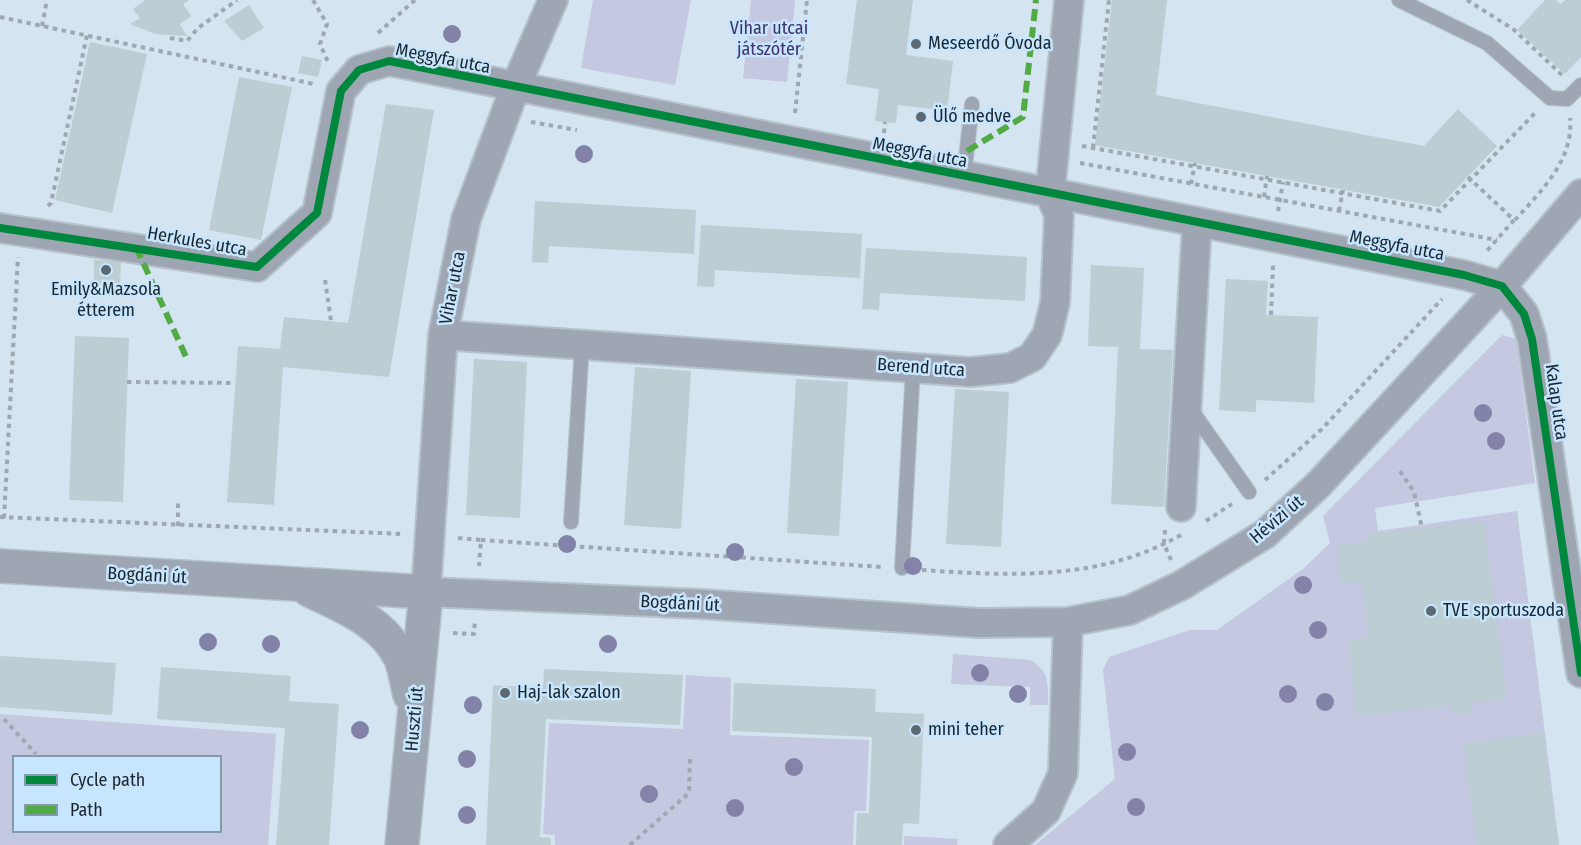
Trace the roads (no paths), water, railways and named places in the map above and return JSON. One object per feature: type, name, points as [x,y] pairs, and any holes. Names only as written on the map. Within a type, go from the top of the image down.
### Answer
[{"type":"street","name":"Vihar utca","points":[[426,592],[443,335],[466,219],[515,88],[553,0]]},
{"type":"street","name":"Berend utca","points":[[443,335],[971,372],[1010,368],[1032,357],[1047,335],[1054,303],[1069,0]]},
{"type":"street","name":"Meggyfa utca","points":[[341,91],[359,70],[389,61],[515,88],[1464,275],[1502,286]]},
{"type":"street","name":"Herkules utca","points":[[10,229],[257,267],[317,213],[341,91]]},
{"type":"street","name":"Hévízi út","points":[[1068,622],[1130,610],[1182,585],[1265,534],[1318,484],[1502,286],[1581,194]]},
{"type":"street","points":[[1183,520],[1197,222]]},
{"type":"street","name":"Kalap utca","points":[[1502,286],[1524,314],[1532,339],[1581,673]]},
{"type":"street","name":"Bogdáni út","points":[[0,566],[426,592],[701,604],[979,623],[1068,622]]},
{"type":"street","name":"Bogdáni út","points":[[293,583],[348,610],[384,633],[400,659],[416,714]]},
{"type":"street","name":"Huszti út","points":[[402,845],[426,592]]},
{"type":"street","points":[[1008,845],[1046,811],[1063,773],[1068,622]]},
{"type":"lane","points":[[1399,0],[1487,43],[1551,98],[1567,99],[1581,85]]},
{"type":"lane","points":[[964,176],[972,104]]},
{"type":"lane","points":[[571,522],[582,345]]},
{"type":"lane","points":[[902,568],[913,368]]},
{"type":"lane","points":[[1187,404],[1249,492]]},
{"type":"place","name":"Meseerdő Óvoda","points":[[916,44]]},
{"type":"place","name":"Ülő medve","points":[[921,117]]},
{"type":"place","name":"Emily&Mazsola étterem","points":[[106,270]]},
{"type":"place","name":"TVE sportuszoda","points":[[1431,611]]},
{"type":"place","name":"Haj-lak szalon","points":[[505,693]]},
{"type":"place","name":"mini teher","points":[[916,730]]},
{"type":"park label","name":"Vihar utcai játszótér","points":[[769,39]]}]
